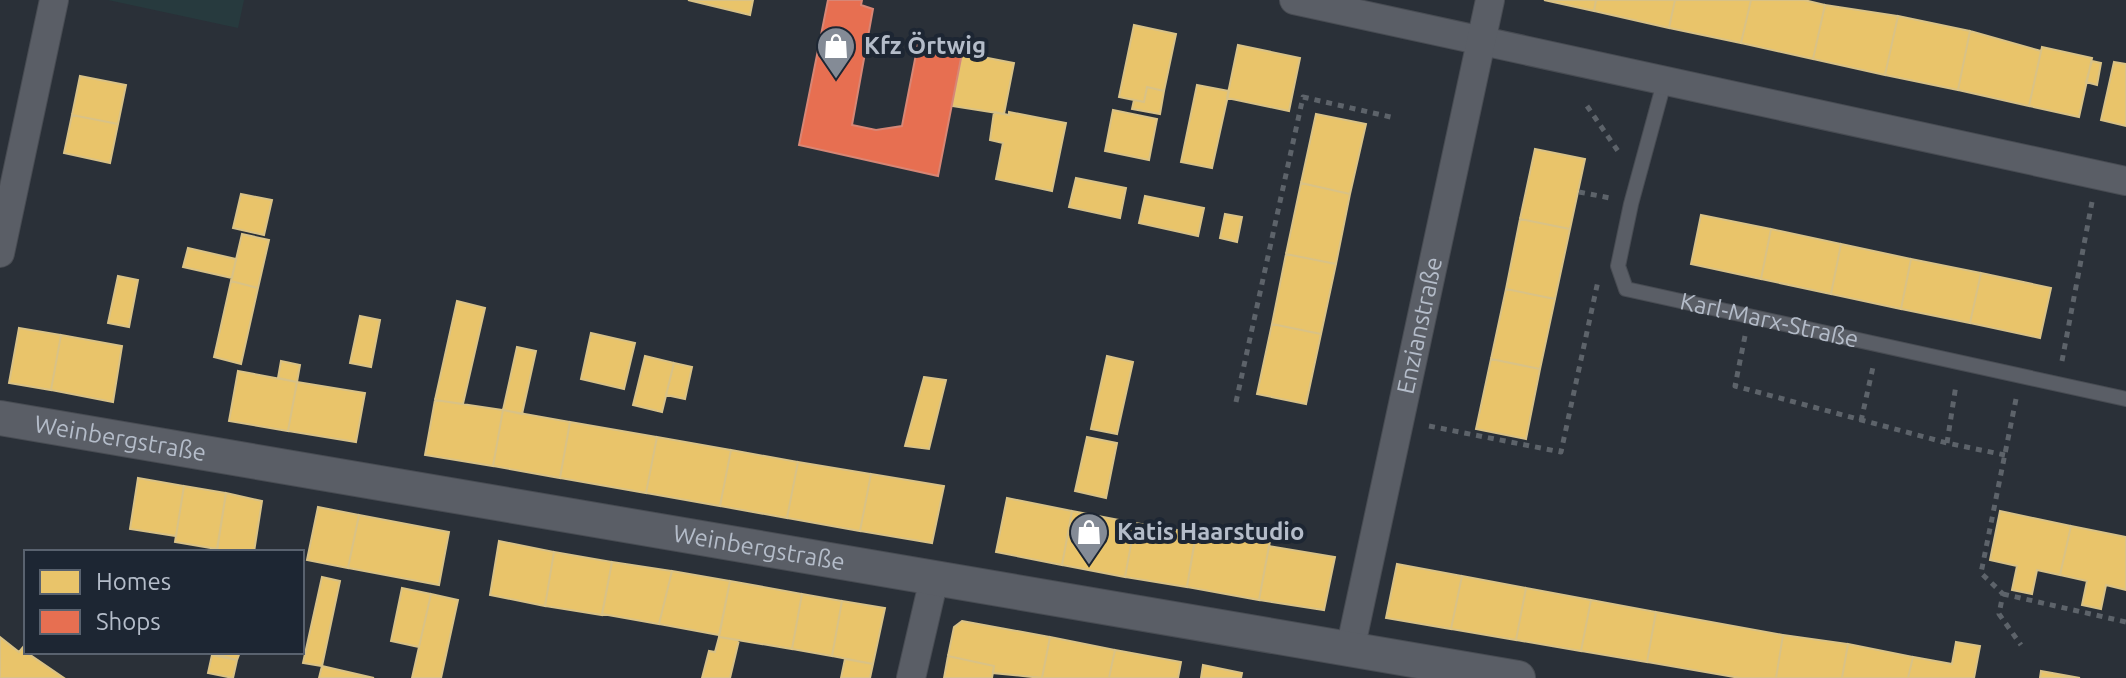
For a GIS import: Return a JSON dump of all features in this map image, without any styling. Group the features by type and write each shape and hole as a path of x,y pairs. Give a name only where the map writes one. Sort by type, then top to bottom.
{"street":[{"path":"0,253 54,0"},
{"path":"1294,0 2126,181"},
{"name":"Enzianstraße","path":"1350,650 1490,0"},
{"name":"Weinbergstraße","path":"0,418 1518,678"},
{"path":"911,678 934,579"}],"lane":[{"name":"Karl-Marx-Straße","path":"1665,79 1631,204 1618,266 1626,289 1959,365 2126,399"}],"path":[{"path":"1236,402 1303,97 1395,118"},
{"path":"1587,106 1624,161 1628,146"},
{"path":"2057,385 2098,175"},
{"path":"1579,192 1631,204"},
{"path":"1416,423 1561,452 1600,274"},
{"path":"1749,318 1735,386 1947,443 2005,455"},
{"path":"1861,421 1877,346"},
{"path":"1947,443 1959,365"},
{"path":"2020,378 1981,573 2003,594 2126,622"},
{"path":"2003,594 1999,614 2021,645"}],"green space":[{"path":"108,0 244,0 238,28"}],"building: Homes":[{"path":"688,0 753,0 750,15"},
{"path":"1544,0 1596,0 1594,11"},
{"path":"1596,0 1675,0 1669,28 1594,11"},
{"path":"1675,0 1751,0 1741,43 1669,28"},
{"path":"1751,0 1804,0 1825,5 1813,59 1741,43"},
{"path":"1825,5 1898,16 1885,75 1813,59"},
{"path":"1898,16 1970,31 1958,90 1885,75"},
{"path":"1134,25 1176,34 1164,91 1147,87 1144,102 1119,97"},
{"path":"1970,31 2041,51 2029,106 1958,90"},
{"path":"1238,45 1300,58 1289,111 1227,98"},
{"path":"2042,47 2092,58 2079,117 2029,106"},
{"path":"962,53 1014,63 1004,114 952,106"},
{"path":"2092,61 2101,63 2097,85 2086,82"},
{"path":"2114,62 2126,64 2126,126 2101,120"},
{"path":"80,76 126,85 118,124 72,115"},
{"path":"1197,85 1229,91 1212,168 1181,162"},
{"path":"1147,87 1164,91 1160,114 1132,109 1134,100 1144,102"},
{"path":"1113,110 1157,119 1149,160 1105,151"},
{"path":"994,112 1066,123 1052,191 996,179 1003,143 990,140"},
{"path":"1316,114 1366,124 1350,194 1301,183"},
{"path":"72,115 118,124 110,163 64,153"},
{"path":"1535,149 1585,159 1570,229 1520,219"},
{"path":"1076,178 1126,188 1120,218 1069,207"},
{"path":"1301,183 1350,194 1336,264 1286,254"},
{"path":"241,194 272,200 264,235 233,228"},
{"path":"1145,196 1204,208 1198,236 1139,223"},
{"path":"1225,214 1242,217 1237,242 1220,238"},
{"path":"1701,215 1771,229 1761,279 1691,264"},
{"path":"1520,219 1570,229 1555,299 1506,289"},
{"path":"1771,229 1841,244 1831,294 1761,279"},
{"path":"242,234 269,240 258,288 231,281"},
{"path":"1841,244 1911,259 1901,309 1831,294"},
{"path":"188,248 236,259 232,278 183,267"},
{"path":"1286,254 1336,264 1321,334 1272,324"},
{"path":"1911,259 1981,273 1970,323 1901,309"},
{"path":"1981,273 2051,288 2040,338 1970,323"},
{"path":"118,276 138,280 129,327 108,323"},
{"path":"231,281 258,288 241,364 214,357"},
{"path":"1506,289 1555,299 1540,369 1491,359"},
{"path":"457,301 485,308 463,404 435,400"},
{"path":"360,316 380,320 371,367 350,363"},
{"path":"1272,324 1321,334 1306,404 1257,394"},
{"path":"19,328 61,335 51,390 9,383"},
{"path":"591,333 635,343 624,389 581,379"},
{"path":"61,335 122,346 113,402 51,390"},
{"path":"517,347 536,351 522,414 503,410"},
{"path":"645,356 674,363 662,412 633,405"},
{"path":"1107,356 1133,362 1117,434 1091,429"},
{"path":"1491,359 1540,369 1526,439 1476,429"},
{"path":"281,361 300,365 297,382 278,378"},
{"path":"674,363 692,367 685,399 666,395"},
{"path":"238,371 297,382 288,431 229,421"},
{"path":"924,377 946,380 929,449 905,446"},
{"path":"297,382 365,393 356,442 288,431"},
{"path":"435,400 503,410 493,466 425,455"},
{"path":"503,410 570,422 560,478 493,466"},
{"path":"570,422 657,437 646,493 560,478"},
{"path":"657,437 731,450 720,506 646,493"},
{"path":"1087,437 1117,443 1106,498 1075,491"},
{"path":"731,450 798,462 787,518 720,506"},
{"path":"798,462 871,474 860,531 787,518"},
{"path":"871,474 944,486 932,543 860,531"},
{"path":"138,478 184,486 176,536 130,529"},
{"path":"184,486 226,493 217,549 175,542"},
{"path":"226,493 262,501 254,550 217,550"},
{"path":"1007,498 1072,511 1062,565 996,552"},
{"path":"318,507 359,515 348,568 307,560"},
{"path":"1072,511 1135,523 1125,577 1062,565"},
{"path":"2000,511 2071,526 2060,575 2037,570 2032,594 2012,590 2017,566 1990,560"},
{"path":"359,515 449,532 439,585 348,568"},
{"path":"1135,523 1196,533 1187,587 1125,577"},
{"path":"2071,526 2126,537 2126,590 2106,585 2101,609 2082,605 2087,581 2060,575"},
{"path":"1197,528 1270,541 1259,600 1187,587"},
{"path":"499,541 554,552 545,606 490,595"},
{"path":"1269,546 1335,557 1324,610 1259,600"},
{"path":"554,552 612,562 602,615 545,606"},
{"path":"612,562 672,571 659,624 602,614"},
{"path":"1397,564 1462,576 1451,629 1386,618"},
{"path":"672,571 730,581 719,635 659,624"},
{"path":"1462,576 1526,588 1516,640 1451,629"},
{"path":"322,577 340,581 322,666 303,663"},
{"path":"730,581 802,594 792,649 719,637"},
{"path":"402,588 431,594 419,647 391,641"},
{"path":"1526,588 1591,600 1581,651 1516,640"},
{"path":"431,594 458,600 441,678 412,678"},
{"path":"802,594 842,601 832,656 792,649"},
{"path":"1591,600 1656,612 1647,662 1581,651"},
{"path":"842,601 885,608 873,664 832,656"},
{"path":"1656,612 1783,635 1776,678 1740,678 1647,662"},
{"path":"962,621 1050,637 1042,678 993,673 994,666 948,656 954,627"},
{"path":"1783,635 1848,644 1842,678 1776,678"},
{"path":"0,637 19,652 24,646 24,654 29,654 64,678 0,678"},
{"path":"719,637 739,640 730,678 702,678 709,651 715,652"},
{"path":"1050,637 1115,650 1109,678 1042,678"},
{"path":"1956,642 1980,646 1974,678 1908,678 1913,657 1952,664"},
{"path":"1848,644 1913,657 1908,678 1842,678"},
{"path":"1115,650 1181,662 1178,678 1109,678"},
{"path":"216,654 239,654 237,660"},
{"path":"212,655 237,660 233,678 208,673"},
{"path":"948,656 994,666 992,678 944,678"},
{"path":"845,659 873,664 870,678 841,678"},
{"path":"1203,665 1242,673 1241,678 1201,678"},
{"path":"322,666 374,678 319,678"},
{"path":"2041,671 2080,678 2040,678"}],"building: Shops":[{"name":"Kfz Örtwig","path":"828,0 862,0 861,5 873,9 852,125 876,130 902,126 918,44 962,53 938,176 799,145"}],"place":[{"name":"Kfz Örtwig","path":"836,80"},
{"name":"Katis Haarstudio","path":"1089,566"}]}
